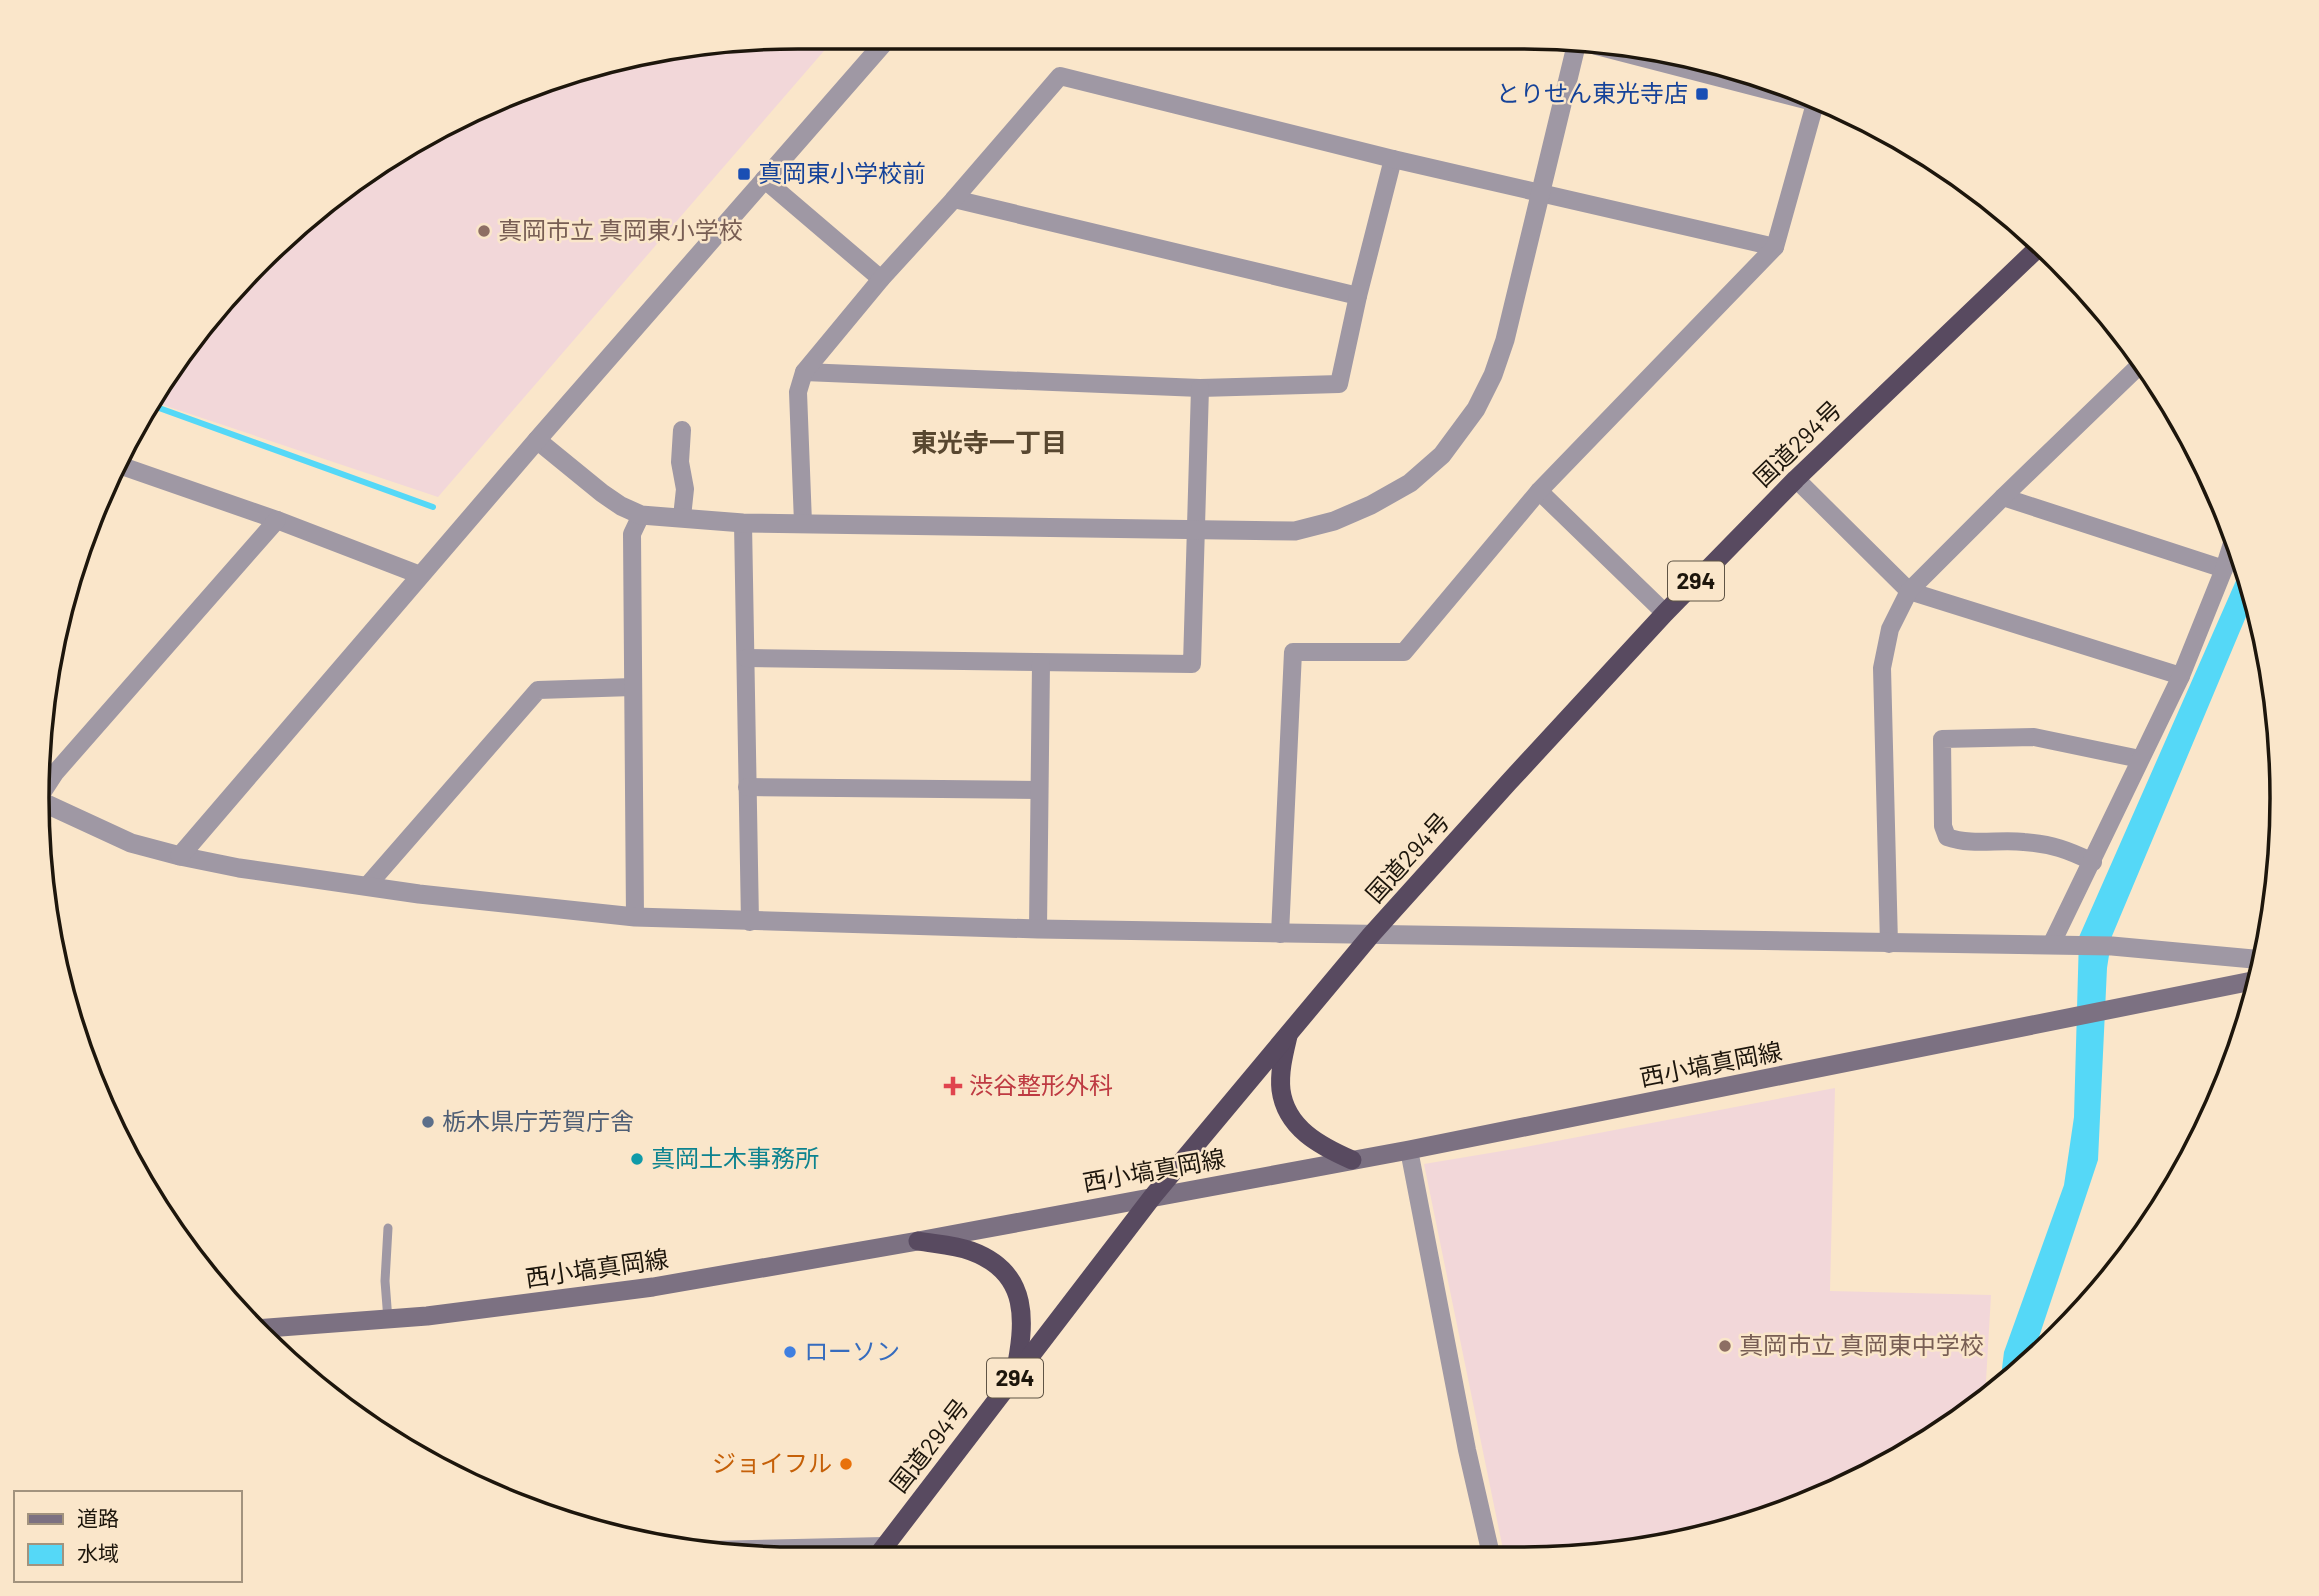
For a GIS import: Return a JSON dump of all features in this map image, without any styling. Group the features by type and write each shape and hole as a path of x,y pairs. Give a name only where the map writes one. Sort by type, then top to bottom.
{"highway":[{"name":"国道294号","path":"885,1547 1153,1196 1371,936 1508,782 1665,613 1796,479 2034,253"},
{"path":"1288,1035 1281,1090 1289,1112 1303,1133 1323,1147 1352,1160"},
{"path":"918,1241 970,1250 991,1261 1007,1274 1018,1293 1022,1312 1021,1340 1014,1378"}],"main road":[{"name":"西小塙真岡線","path":"268,1328 388,1320 535,1304 653,1287 918,1241 1409,1150 2246,982"}],"street":[{"path":"180,856 420,575 878,49"},
{"path":"537,440 602,493 641,515 743,523 1195,531 1295,531 1334,521 1371,505 1410,483 1441,455 1476,409 1493,375 1505,340 1575,51"},
{"path":"1664,63 1724,78"},
{"path":"803,523 798,391 804,372 881,279 1060,76 1393,159 1774,247"},
{"path":"1280,934 1293,652 1404,652 1539,491 1774,247 1817,110"},
{"path":"804,372 1200,388 1339,384 1393,159"},
{"path":"764,179 881,279"},
{"path":"954,199 1359,296"},
{"path":"1889,944 1882,668 1890,629 1909,591 2135,370"},
{"path":"746,658 1192,664 1200,388"},
{"path":"682,430 680,462 685,489 682,517"},
{"path":"126,467 278,520 420,575"},
{"path":"1796,479 1909,591 2181,676"},
{"path":"1539,491 1665,613"},
{"path":"2003,497 2224,569"},
{"path":"635,917 632,534 641,515"},
{"path":"50,781 278,520"},
{"path":"743,523 750,922"},
{"path":"2051,945 2181,676 2229,554"},
{"path":"1038,929 1041,663"},
{"path":"367,886 538,690 633,687"},
{"path":"2093,862 2062,847 2023,842 1959,841 1947,837 1943,826 1942,738 2034,737 2140,759"},
{"path":"747,788 1039,790"},
{"path":"49,805 131,843 239,868 539,908 635,917 1371,936 2112,946 2252,959"},
{"path":"1409,1150 1467,1450 1489,1547"}],"lane":[{"path":"387,1228 385,1281 388,1320"}],"shaded area":[{"name":"真岡市立 真岡東小学校","path":"826,49 438,497 161,404 204,342 268,268 342,204 423,149 511,106 557,89 652,63 749,51"},
{"name":"真岡市立 真岡東中学校","path":"1835,1088 1830,1291 1991,1295 1986,1385 1896,1447 1808,1490 1762,1507 1667,1533 1619,1541 1503,1547 1424,1164"}],"water":[{"path":"2237,579 2247,615 2112,936 2107,968 2098,1160 2038,1340 2002,1372 2004,1352 2064,1185 2074,1117 2079,937"}],"waterway":[{"path":"159,408 433,507"}],"place":[{"name":"とりせん東光寺店","path":"1702,94"},
{"name":"真岡東小学校前","path":"744,174"},
{"name":"真岡市立 真岡東小学校","path":"484,231"},
{"name":"渋谷整形外科","path":"953,1086"},
{"name":"栃木県庁芳賀庁舎","path":"428,1122"},
{"name":"真岡土木事務所","path":"637,1159"},
{"name":"真岡市立 真岡東中学校","path":"1725,1346"},
{"name":"ローソン","path":"790,1352"},
{"name":"ジョイフル","path":"846,1464"}],"district":[{"name":"東光寺一丁目","path":"989,443"}]}
